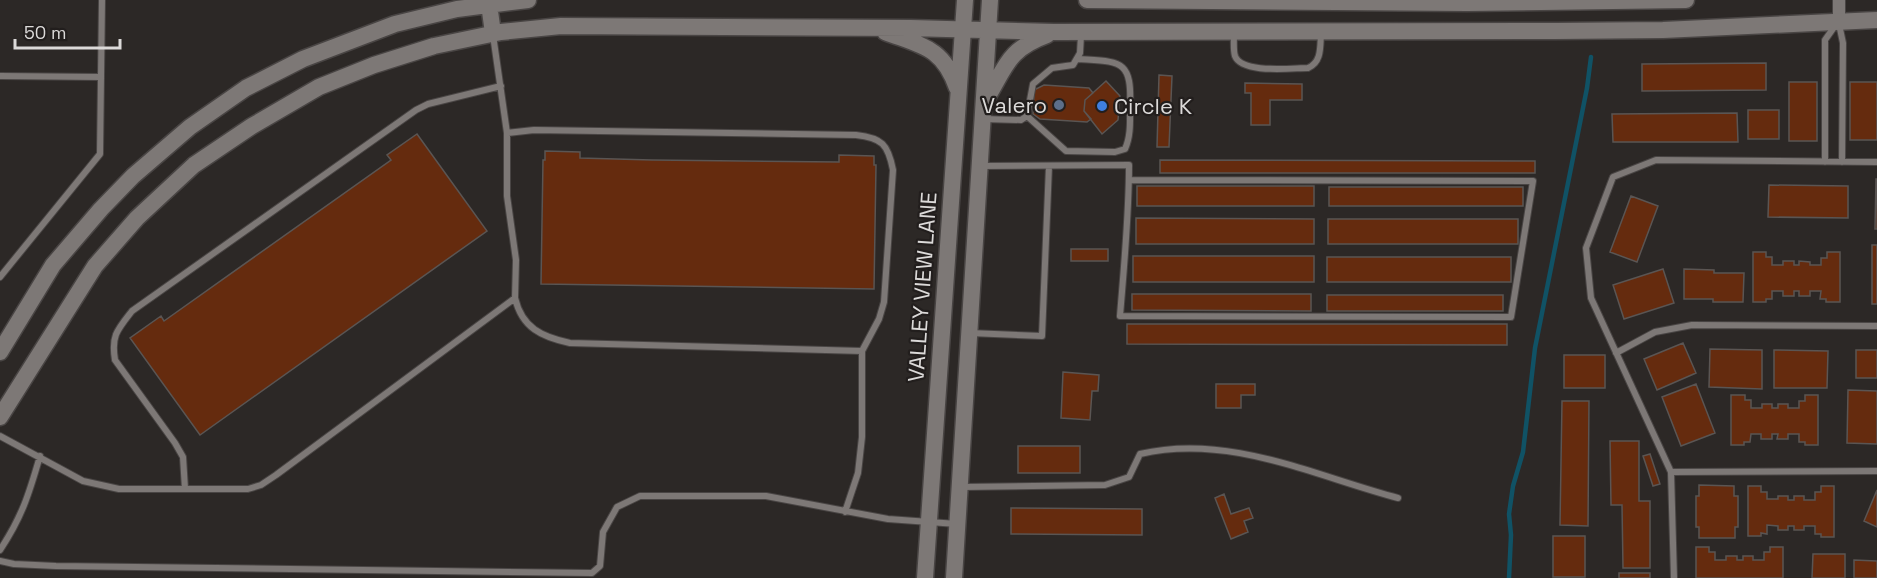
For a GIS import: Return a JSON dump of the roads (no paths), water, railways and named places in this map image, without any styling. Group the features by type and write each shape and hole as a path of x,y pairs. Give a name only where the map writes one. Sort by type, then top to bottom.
{"main road":[{"path":"0,352 53,265 101,208 133,176 190,127 246,88 303,59 395,24 489,4 528,0"},
{"name":"VALLEY VIEW LANE","path":"925,578 965,0"},
{"path":"957,578 960,487 990,0"},
{"path":"1087,0 1686,0"},
{"path":"1401,32 1402,1"},
{"path":"489,4 493,33"},
{"path":"0,417 95,266 137,218 194,165 252,126 319,87 374,65 434,46 493,33 561,26 1054,32 1663,30 1877,20"},
{"path":"873,28 933,50 947,64 958,92"},
{"path":"983,112 1003,67 1015,52 1028,42 1054,32"}],"street":[{"path":"1839,0 1839,21"}],"lane":[{"path":"0,277 100,154 102,0"},
{"path":"1825,162 1825,40 1839,21"},
{"path":"1839,21 1843,44 1842,162"},
{"path":"983,112 1020,120 1027,116 1033,84 1048,70 1069,67 1078,58 1081,48 1081,32"},
{"path":"1234,32 1235,56 1240,63 1250,68 1308,68 1314,65 1320,57 1321,32"},
{"path":"493,33 507,133 507,196 516,260 515,297 519,314 534,329 550,339 570,344 862,351"},
{"path":"1027,116 1066,151 1115,152 1125,149 1129,139 1131,85 1129,75 1121,65 1111,61 1078,58"},
{"path":"0,76 101,77"},
{"path":"185,489 183,457 115,360 113,345 123,322 132,311 416,110 428,104 501,86"},
{"path":"507,133 534,130 867,136 880,141 890,150 893,170 884,302 879,319 862,351 862,437 858,472 845,512"},
{"path":"1674,578 1671,472 1591,298 1586,248 1613,177 1656,160 1877,162"},
{"path":"979,166 1129,165 1129,180 1129,207 1120,316 1511,317 1533,181 1129,180"},
{"path":"969,333 1042,336 1049,166"},
{"path":"0,436 83,481 101,486 119,489 248,489 261,485 515,297"},
{"path":"1616,353 1655,332 1692,325 1877,326"},
{"path":"960,487 1105,485 1129,477 1140,454 1163,448 1232,451 1282,461 1352,486 1398,498"},
{"path":"0,550 24,509 40,456"},
{"path":"1671,472 1877,471"},
{"path":"0,561 56,566 592,573 600,566 603,532 617,507 640,496 766,496 845,512 958,525"}],"waterway":[{"path":"1509,578 1511,535 1509,514 1513,486 1523,452 1535,348 1587,88 1591,57"}],"place":[{"name":"Valero","path":"1059,105"},
{"name":"Circle K","path":"1102,106"}]}
